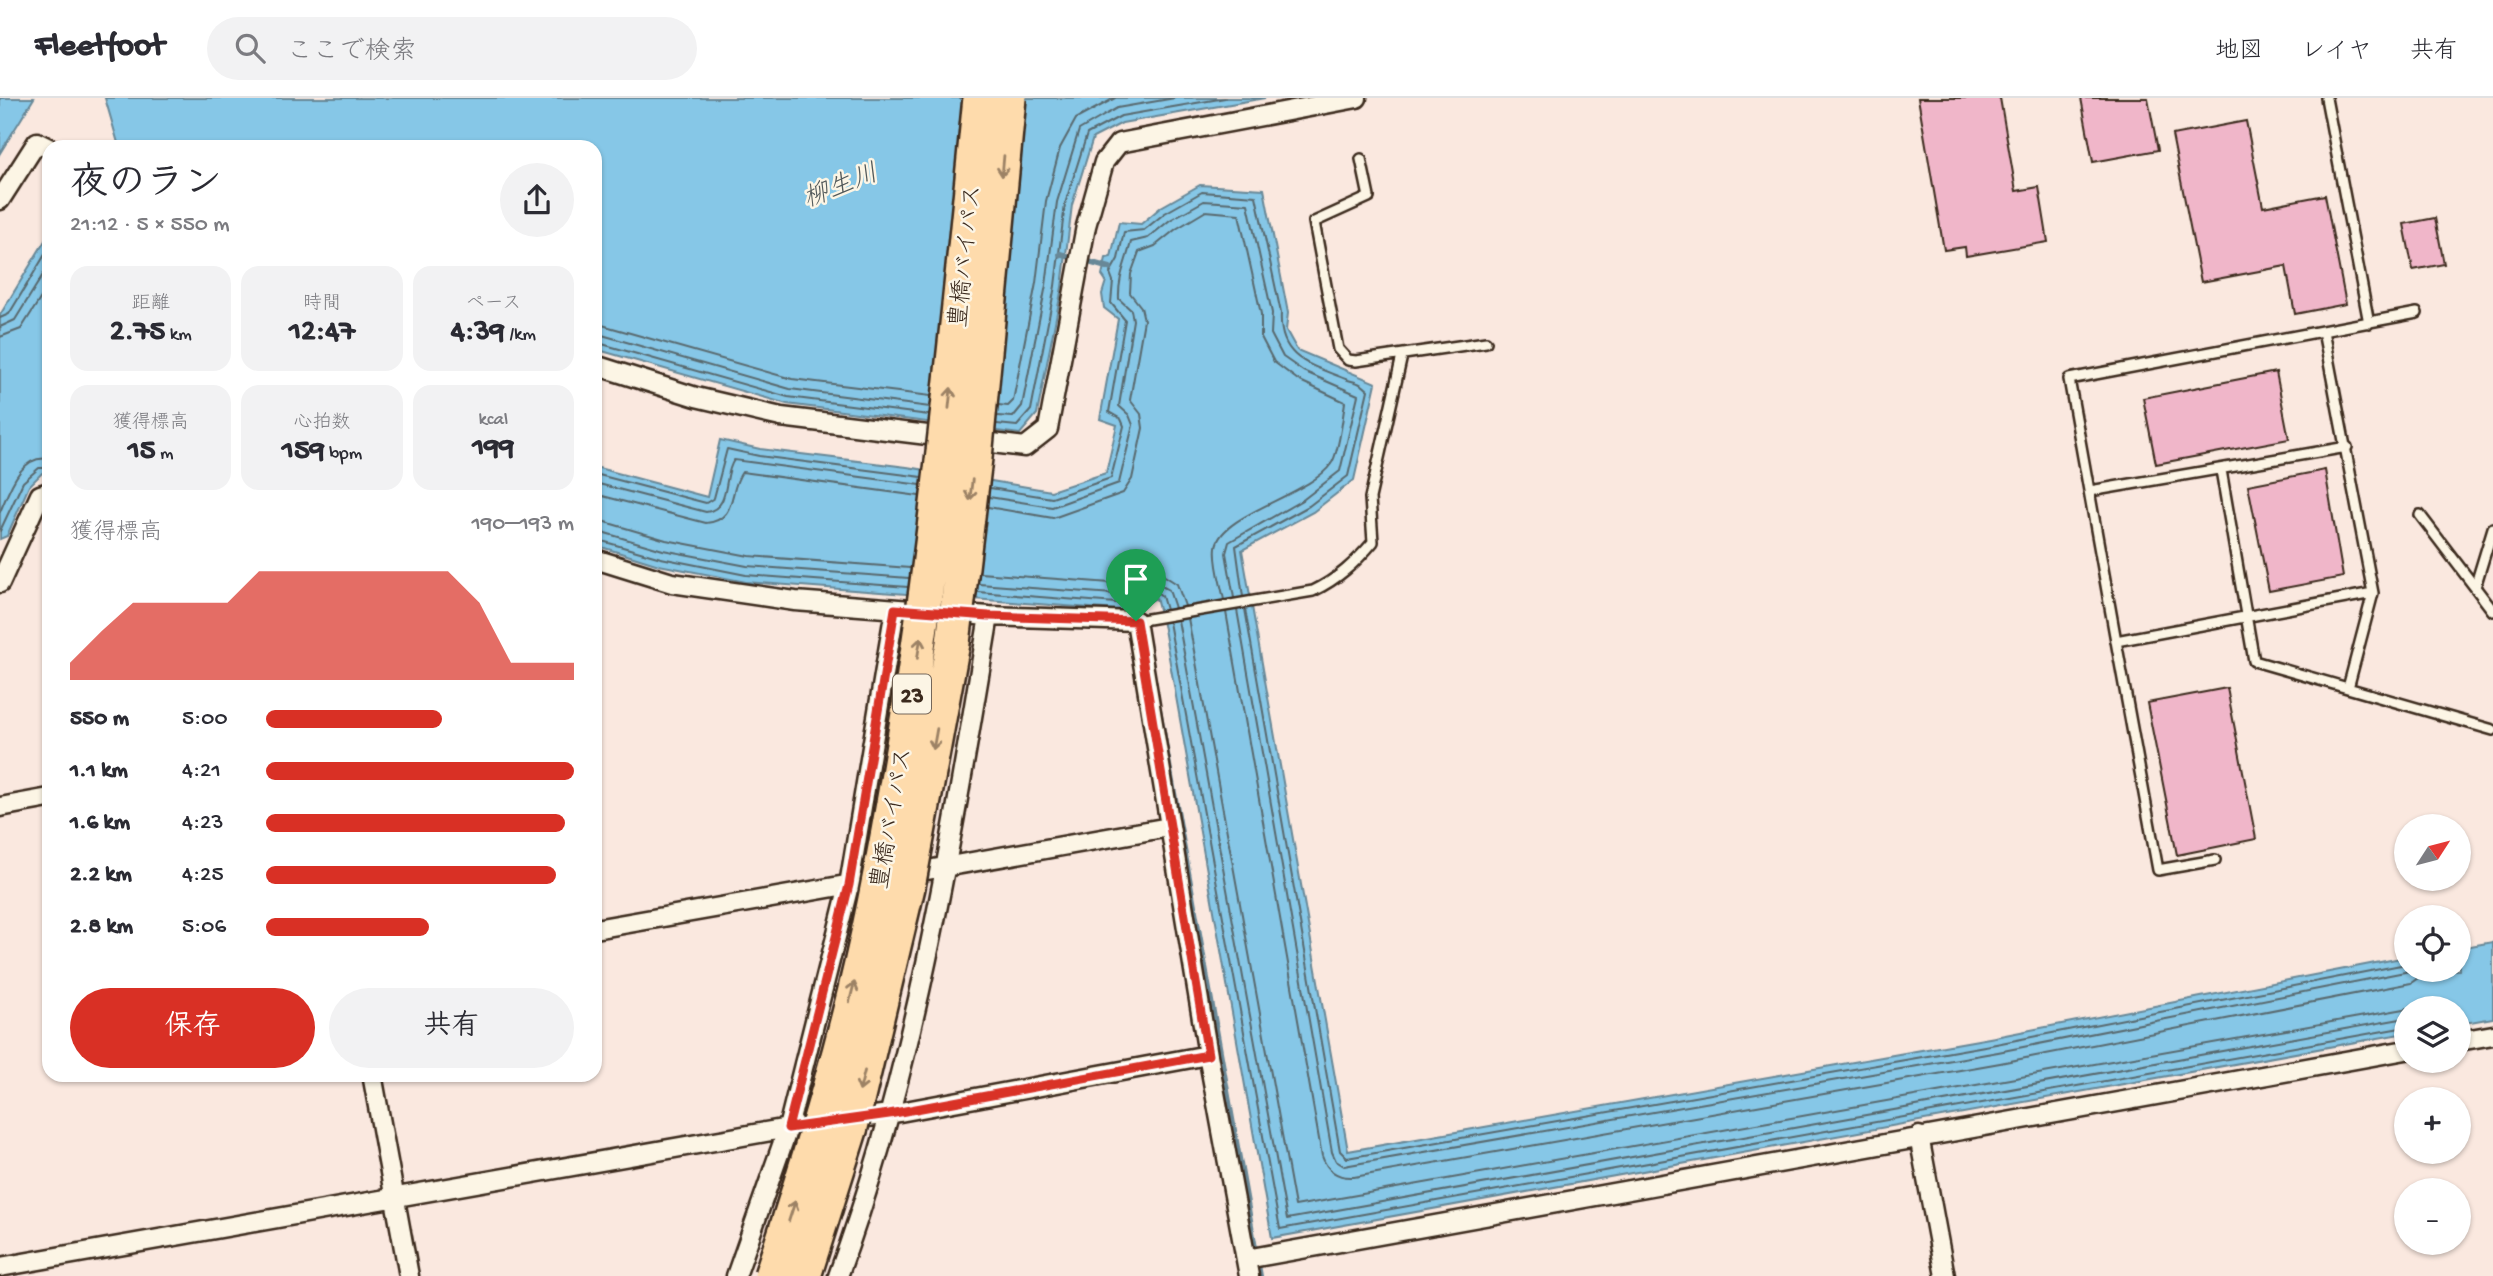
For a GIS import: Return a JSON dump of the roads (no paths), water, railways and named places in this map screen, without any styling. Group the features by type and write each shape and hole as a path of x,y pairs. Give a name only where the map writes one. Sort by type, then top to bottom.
{"highway":[{"name":"豊橋バイパス","path":"771,1276 814,1144 874,907 920,648 944,458 980,98"},
{"name":"豊橋バイパス","path":"804,1276 851,1127 908,887 953,643 975,458 1009,98"}],"street":[{"path":"602,367 696,397 781,418 1026,447 1048,429 1082,246 1104,162 1119,143 1357,98"},
{"path":"0,200 37,142 42,144"},
{"path":"0,583 42,494"},
{"path":"602,561 672,583 795,601 989,616 1137,621 1169,827 1247,1265 1270,1255 2394,1052"},
{"path":"736,1276 788,1128 849,885 895,609"},
{"path":"838,1276 889,1114 948,866 989,616"},
{"path":"0,807 42,800"},
{"path":"602,928 1169,827"},
{"path":"2471,1039 2493,1035"},
{"path":"0,1267 788,1128 889,1114 1208,1055"},
{"path":"373,1082 409,1276"},
{"path":"1919,1136 1945,1276"}],"lane":[{"path":"2326,98 2369,323"},
{"path":"1361,159 1368,197 1314,222 1336,343 1348,360 1402,356 1486,342"},
{"path":"2215,860 2158,870 2068,379 2417,313"},
{"path":"2323,331 2373,593 2348,688"},
{"path":"1137,621 1313,592 1334,581 1357,560 1373,542 1370,498 1402,356"},
{"path":"2090,491 2347,447"},
{"path":"2221,470 2254,662 2493,730"},
{"path":"2420,515 2493,611"},
{"path":"2475,587 2493,528"},
{"path":"2116,640 2246,619 2373,593"}],"water":[{"path":"0,98 34,98 0,153"},
{"name":"柳生川","path":"105,98 1265,98 1122,123 1093,138 1072,205 1062,287 1037,414 1020,434 787,404 602,351 602,140 117,140"},
{"path":"1200,185 1264,189 1288,313 1286,330 1297,350 1376,383 1354,480 1313,512 1242,550 1348,1151 1995,1037 2394,959 2394,982 2471,982 2471,946 2493,942 2493,1018 2471,1022 2471,996 2394,996 2394,1035 1272,1238 1164,629 1156,598 1131,611 746,582 659,565 602,547 602,469 707,497 720,440 760,449 907,467 1051,491 1106,473 1117,425 1100,419 1118,319 1104,308 1102,294 1106,281 1102,275 1106,258 1111,257 1119,222 1141,224 1161,207"},
{"path":"42,246 42,473 29,486 7,536 0,539 0,315"}],"waterway":[{"path":"1060,254 1110,268"},
{"path":"1159,709 1260,1276"}]}
